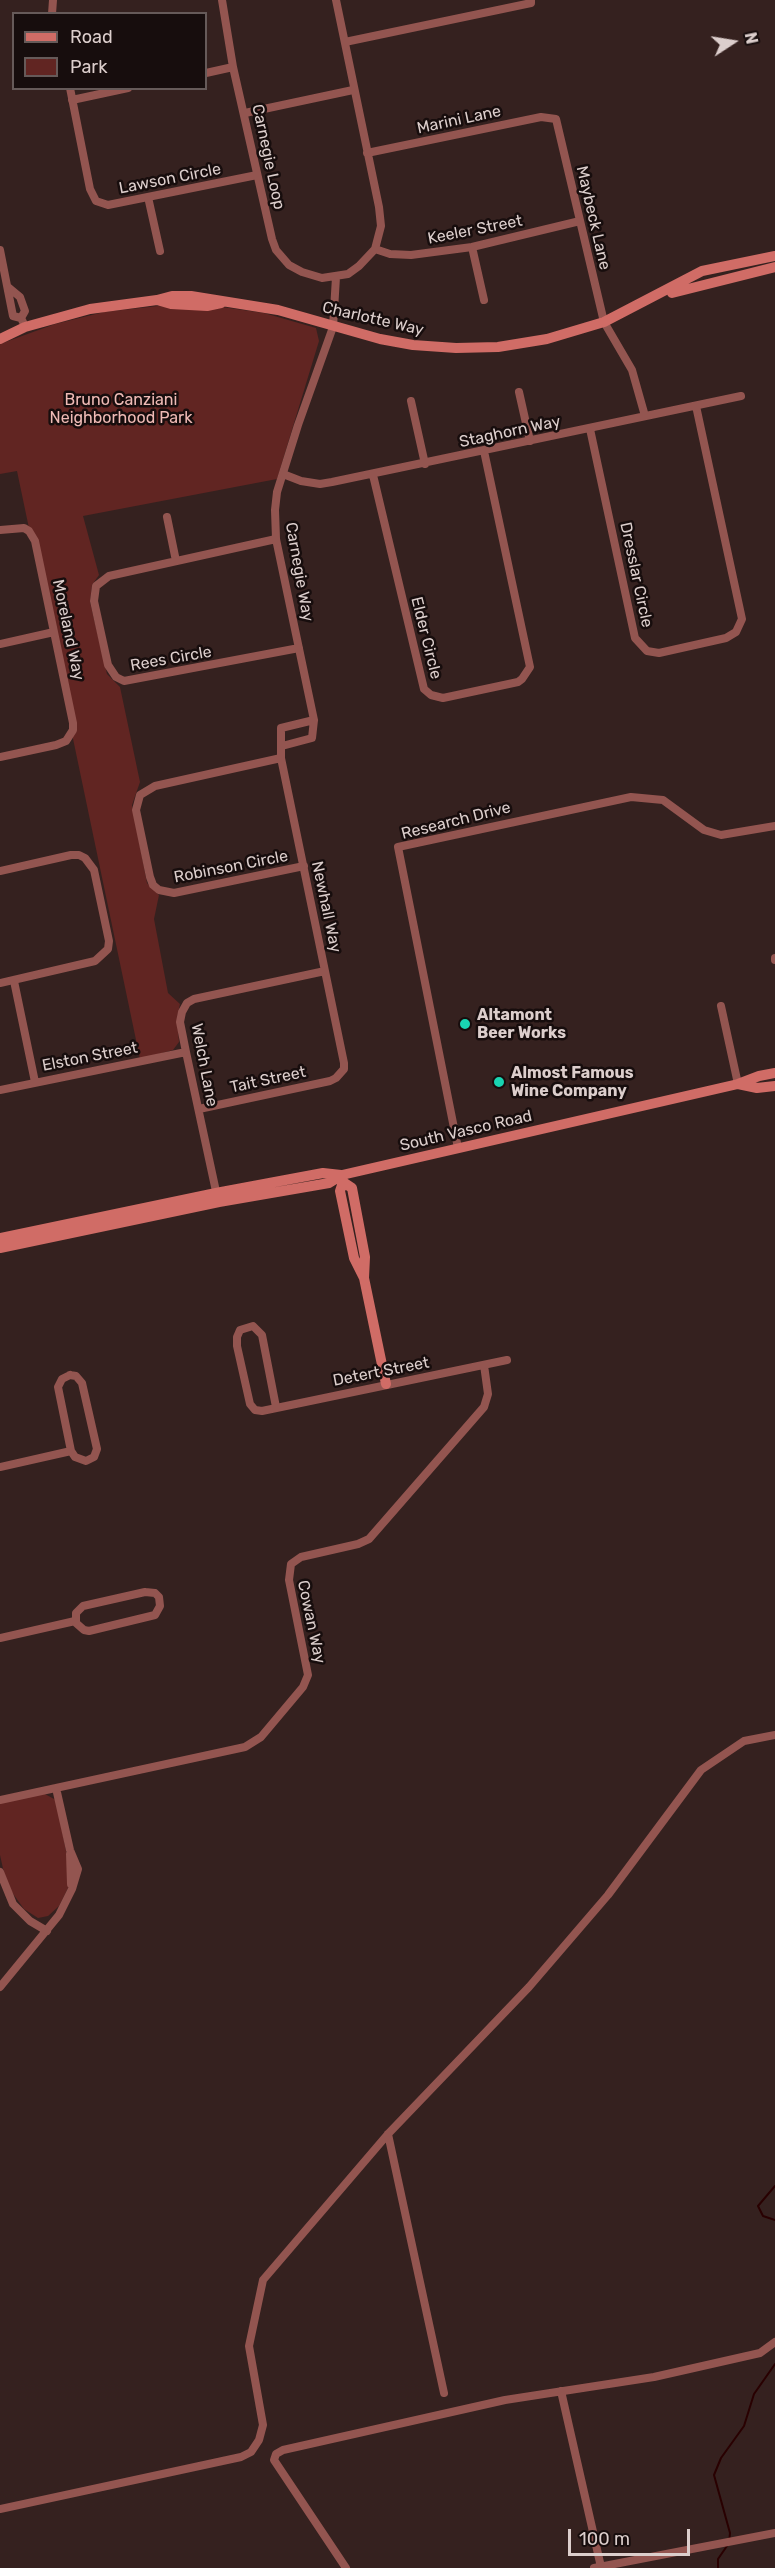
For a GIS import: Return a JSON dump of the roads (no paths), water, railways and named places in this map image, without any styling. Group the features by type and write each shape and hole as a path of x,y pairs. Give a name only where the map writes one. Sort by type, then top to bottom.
{"street":[{"name":"Carnegie Loop","path":"222,0 233,67 276,250 290,265 302,272 322,278 336,277"},
{"path":"333,327 336,277 348,274 375,249 381,226 336,0"},
{"path":"345,42 531,3 531,0"},
{"path":"207,73 233,67"},
{"name":"Lawson Circle","path":"70,90 90,189 96,201 108,205 257,175"},
{"path":"72,100 119,90"},
{"path":"245,113 353,90"},
{"name":"Marini Lane","path":"367,153 541,117 556,119"},
{"name":"Maybeck Lane","path":"556,119 604,322 632,370 645,416"},
{"path":"148,197 160,251"},
{"name":"Keeler Street","path":"375,249 390,254 411,255 472,247 580,221"},
{"path":"472,247 484,300"},
{"path":"0,250 4,288 13,316 23,323 25,311 21,297 4,288"},
{"name":"Charlotte Way","path":"0,339 23,323 90,309 172,296 191,296 278,310 333,327 413,345 483,348 547,339 604,322 702,271 775,256"},
{"name":"Charlotte Way","path":"651,299 775,267"},
{"name":"Carnegie Way","path":"314,720 276,539 275,510 298,425 333,327"},
{"path":"519,392 530,441"},
{"name":"Staghorn Way","path":"284,474 301,481 320,484 374,475 741,396"},
{"path":"411,401 425,464"},
{"name":"Dresslar Circle","path":"590,429 635,638 641,647 652,653 704,643 730,636 739,628 741,619 696,406"},
{"name":"Elder Circle","path":"374,475 424,689 431,695 443,698 486,689 518,682 530,666 484,451"},
{"path":"167,517 176,561"},
{"name":"Moreland Way","path":"0,530 16,527 29,531 35,541 74,723 71,736 56,745 0,757"},
{"name":"Rees Circle","path":"276,539 109,576 96,586 94,601 103,644 108,665 116,677 124,681 299,648"},
{"path":"0,644 54,632"},
{"path":"314,720 312,738 282,746 281,728 314,720"},
{"name":"Newhall Way","path":"282,746 281,758 344,1063 340,1073"},
{"name":"Robinson Circle","path":"281,758 155,786 140,795 136,810 150,877 153,885 159,890 174,893 304,866"},
{"name":"Research Drive","path":"458,1148 398,847 631,796 663,800 704,830 721,835 775,826"},
{"path":"0,870 71,855 85,858 94,870 109,941 108,949 95,961 0,983"},
{"name":"Welch Lane","path":"218,1198 180,1022 187,1004 194,999 326,971"},
{"path":"14,981 34,1082"},
{"path":"721,1006 738,1084"},
{"name":"Elston Street","path":"0,1090 186,1052"},
{"name":"Tait Street","path":"199,1109 330,1081 340,1073"},
{"name":"South Vasco Road","path":"0,1238 218,1198 329,1183 458,1148 738,1084 775,1073"},
{"name":"South Vasco Road","path":"738,1084 757,1088 775,1086"},
{"path":"342,1178 340,1191 354,1258 364,1278 386,1384"},
{"name":"South Vasco Road","path":"0,1248 218,1198"},
{"name":"Detert Street","path":"276,1407 262,1335 253,1326 240,1330 237,1346 250,1404 255,1410 262,1411 507,1360"},
{"name":"Cowan Way","path":"0,1800 245,1747 261,1737 303,1687 308,1675 288,1575 291,1563 301,1557 358,1544 369,1539 484,1407 488,1394 484,1365"},
{"path":"70,1375 76,1376 82,1383 97,1449 94,1457 86,1461 75,1457 71,1451 58,1388 62,1379 70,1375"},
{"path":"0,1467 71,1451"},
{"path":"146,1592 155,1593 161,1602 158,1612 154,1615 89,1631 79,1627 75,1621 76,1613 82,1606 146,1592"},
{"path":"0,1638 75,1621"},
{"path":"0,2509 241,2457 251,2452 259,2440 263,2425 249,2346 263,2280 388,2134 529,1987 601,1903 701,1770 744,1741 775,1735"},
{"path":"0,1987 59,1915 72,1889 78,1869 70,1850 56,1788"},
{"path":"0,1872 13,1904 30,1921 47,1931"},
{"path":"388,2134 444,2393"},
{"path":"346,2568 274,2460 276,2454 283,2450 505,2400 654,2377 760,2353 775,2342"},
{"path":"561,2391 598,2567 775,2533"}],"waterway":[{"path":"775,2186 758,2206 763,2216 775,2220"},
{"path":"718,2568 718,2559 729,2543 730,2533 714,2475 721,2458 744,2426 754,2394 775,2364"}],"place":[{"name":"Altamont Beer Works","path":"465,1024"},
{"name":"Almost Famous Wine Company","path":"499,1082"}],"park label":[{"name":"Bruno Canziani Neighborhood Park","path":"121,409"}]}
